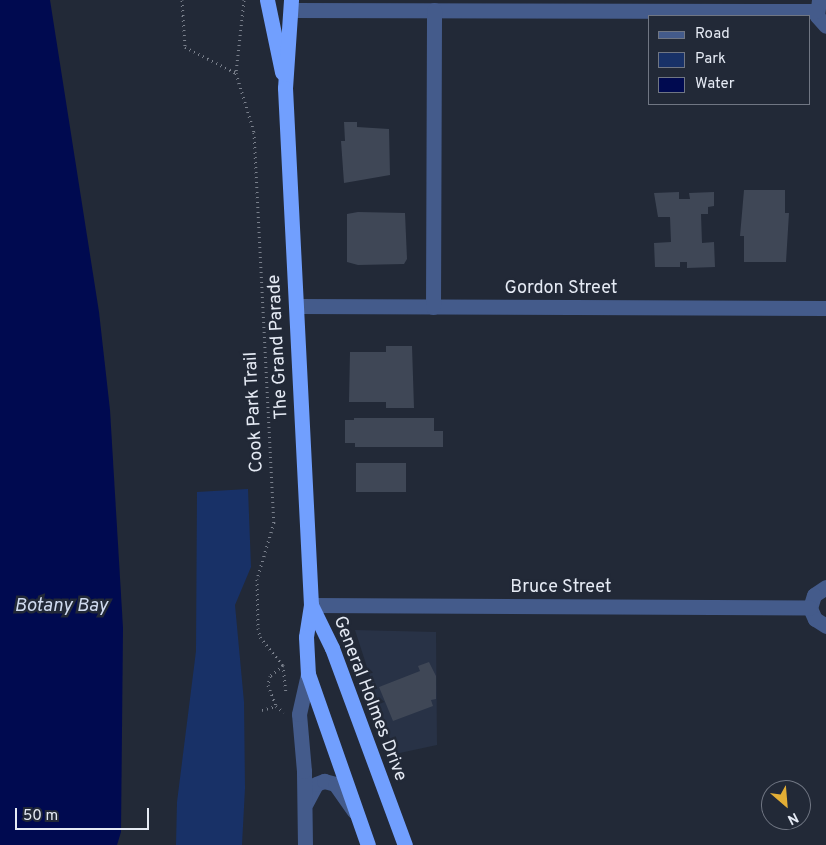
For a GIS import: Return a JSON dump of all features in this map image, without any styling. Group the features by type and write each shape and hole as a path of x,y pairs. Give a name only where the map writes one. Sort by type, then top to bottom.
{"highway":[{"name":"The Grand Parade","path":"268,0 286,88"},
{"name":"The Grand Parade","path":"291,5 286,88 311,605"},
{"name":"General Holmes Drive","path":"311,605 306,637 308,674 368,845"},
{"name":"General Holmes Drive","path":"311,605 332,648 405,845"}],"street":[{"path":"291,5 434,10 818,6 826,26"},
{"path":"433,307 434,10"},
{"name":"Gordon Street","path":"297,306 826,308"},
{"path":"826,587 814,595 810,608 815,619 826,626"},
{"name":"Bruce Street","path":"311,605 810,608"},
{"path":"305,845 306,803 299,714 308,674"},
{"path":"306,803 316,784 324,782 335,784 358,817"}],"path":[{"path":"182,0 185,47 236,73 244,0"},
{"name":"Cook Park Trail","path":"236,73 254,132 274,522 257,580 258,628 260,637 283,664"},
{"path":"283,664 286,695"},
{"path":"283,664 270,676 268,685 276,706 287,714 286,704"},
{"path":"262,710 276,706"}],"shaded area":[{"path":"355,630 436,632 437,745 395,754"}],"green space":[{"path":"248,489 251,567 235,605 244,702 245,788 242,845 176,845 177,802 196,651 197,492"}],"water":[{"name":"Botany Bay","path":"0,0 50,0 99,312 110,410 123,628 121,832 117,845 0,845"}],"building":[{"path":"344,122 357,122 357,127 389,129 390,175 344,183 341,141 345,141"},
{"path":"744,190 785,190 785,213 789,213 786,262 744,262 744,236 740,236"},
{"path":"679,192 679,199 690,199 689,193 714,192 714,206 708,207 708,214 701,214 702,243 714,242 715,267 687,268 687,262 680,262 680,267 655,267 654,243 671,242 670,217 658,217 654,193"},
{"path":"358,212 405,213 407,259 404,264 358,265 347,262 347,214"},
{"path":"386,346 412,346 414,408 386,408 386,402 349,402 350,352 386,352"},
{"path":"354,418 434,418 434,431 443,431 443,447 355,447 355,443 345,443 345,420 354,420"},
{"path":"356,463 406,463 406,492 356,492"},
{"path":"429,662 436,676 436,699 431,700 433,706 393,721 379,687 420,671 418,666"}]}
